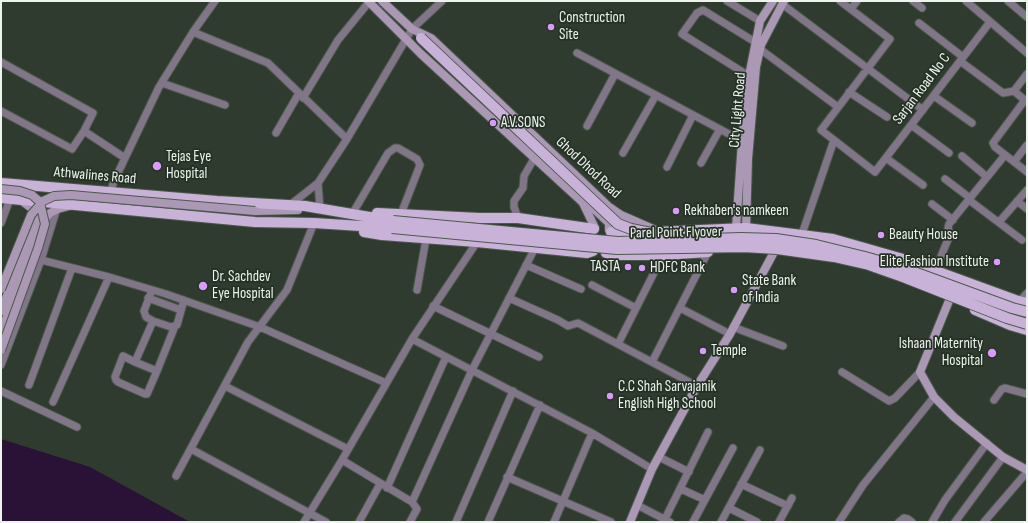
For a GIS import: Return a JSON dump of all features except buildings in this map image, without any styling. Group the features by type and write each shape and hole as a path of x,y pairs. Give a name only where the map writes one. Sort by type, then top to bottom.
{"main road":[{"path":"382,1 618,224 631,229 684,240"},
{"path":"741,252 742,141 749,76 758,45 760,21 773,1"},
{"name":"Ghod Dhod Road","path":"368,2 421,54 535,157 581,201 595,229"},
{"name":"City Light Road","path":"741,228 758,45 783,2"},
{"name":"Ghod Dhod Road","path":"417,33 431,38 608,206 627,218 660,232"},
{"name":"Athwalines Road","path":"1,183 290,205 324,210"},
{"path":"1,189 20,191 32,195 39,201 42,207 45,224 38,248 1,350"},
{"path":"1,288 31,215 43,201 54,196 71,195 255,211 303,210 308,207"},
{"name":"Athwalines Road","path":"6,199 58,206 108,208 255,222 314,223"},
{"path":"1,311 36,220 34,210 22,201"},
{"path":"581,201 594,209 609,223 610,231 614,240 612,248 606,253"},
{"path":"1,332 44,220 58,206"},
{"path":"324,210 479,218 518,218 595,229"},
{"name":"Parel Point Flyover","path":"324,210 392,225 617,249 744,247 777,248 834,257 869,265 1007,318 1027,324"},
{"name":"Parel Point Flyover","path":"314,223 340,225 392,225 618,242 741,238 776,239 816,245 900,267 1012,308 1027,312"},
{"path":"340,225 346,229 382,235 477,242 587,253 592,251 601,254 606,253 613,255 708,252 774,252 813,257 846,264 896,278 1010,325 1027,330"},
{"path":"592,251 587,240 590,232 603,227 610,231 660,232 741,228 802,234 832,239 903,259 1023,302"},
{"path":"660,232 667,254"},
{"path":"630,522 652,469 697,386 731,331 774,252"},
{"path":"958,279 920,372 934,397 954,417 1003,457 1027,471"}],"street":[{"path":"108,208 110,192 162,83 193,32 215,1"},
{"path":"290,205 318,183 347,139 407,39 417,33 441,1"},
{"path":"727,1 760,21"},
{"path":"802,234 834,140 821,130 866,68 890,39 840,1"},
{"path":"851,9 857,1"},
{"path":"913,1 922,8"},
{"path":"966,1 1025,49"},
{"path":"1008,1 1027,17"},
{"path":"276,133 338,40 368,2"},
{"path":"783,2 866,68 923,110"},
{"path":"749,76 682,34 697,13 703,10 758,45 838,107"},
{"name":"Sarjan Road No C","path":"834,140 875,172 990,22"},
{"path":"919,23 1003,93 1014,91 1027,74"},
{"path":"193,32 265,61 347,139"},
{"path":"576,54 742,141"},
{"path":"1,62 93,113 84,131 72,149 1,111"},
{"path":"587,126 615,74"},
{"path":"162,83 225,105"},
{"path":"1014,91 1026,101 994,140 994,145 1027,172"},
{"path":"849,92 887,117"},
{"path":"623,153 656,95"},
{"path":"934,96 972,123"},
{"path":"667,167 693,115"},
{"path":"911,125 949,154"},
{"path":"701,163 720,129"},
{"path":"84,131 125,158"},
{"path":"1014,162 1027,145"},
{"path":"354,211 388,153 395,148 398,148 417,159 420,165 401,214"},
{"path":"935,271 949,237 948,226 1005,155"},
{"path":"962,156 987,177"},
{"path":"518,218 514,207 514,201 524,185 524,176 535,157"},
{"path":"886,158 922,185"},
{"path":"945,179 1022,240"},
{"path":"318,183 324,210"},
{"path":"999,222 1027,190"},
{"path":"1,223 6,199"},
{"path":"1017,201 1027,209"},
{"path":"932,204 953,220"},
{"path":"1,365 41,260 58,206"},
{"path":"304,522 342,460 412,339 477,242 479,218"},
{"path":"176,476 248,342 287,290 314,223"},
{"path":"417,290 426,239"},
{"path":"412,502 472,370 535,248"},
{"path":"652,362 708,252"},
{"path":"618,344 636,308 667,254"},
{"path":"41,260 109,277 152,290 260,327 386,383"},
{"path":"526,266 581,289"},
{"path":"29,385 72,268"},
{"path":"53,402 109,277"},
{"path":"592,285 636,308"},
{"path":"152,290 148,298 144,314 153,321 171,327 175,326"},
{"path":"1010,325 1027,293"},
{"path":"148,298 181,310"},
{"path":"509,298 568,326 578,323 697,386"},
{"path":"157,371 123,356 115,377 118,382 148,394 175,326 179,322 184,300"},
{"path":"433,306 539,357"},
{"path":"680,308 731,331 783,346"},
{"path":"135,362 153,321"},
{"path":"412,339 592,433 652,469"},
{"path":"359,522 384,486 446,357"},
{"path":"842,372 889,401 895,398 920,372"},
{"path":"225,386 348,448"},
{"path":"994,400 1002,389 1005,388 1027,394"},
{"path":"1,391 78,427"},
{"path":"456,522 513,391"},
{"path":"839,522 863,485 934,397"},
{"path":"488,522 540,405"},
{"path":"637,505 668,521 681,488 708,432"},
{"path":"554,522 592,433"},
{"path":"932,522 945,500 987,444"},
{"path":"693,522 733,448"},
{"path":"191,449 326,522"},
{"path":"721,522 760,450"},
{"path":"659,457 689,472"},
{"path":"955,522 1003,457"},
{"path":"342,460 412,502 416,509 410,522"},
{"path":"984,522 1027,471"},
{"path":"507,478 611,522"},
{"path":"741,484 788,506"},
{"path":"681,488 705,500"},
{"path":"779,522 792,498"},
{"path":"729,508 757,522"},
{"path":"899,522 904,518 912,522"}],"shaded area":[{"path":"1,439 90,467 190,522 1,522"}],"place":[{"name":"Construction Site","path":"551,27"},
{"name":"A.V.SONS","path":"493,123"},
{"name":"Tejas Eye Hospital","path":"157,166"},
{"name":"Rekhaben's namkeen","path":"676,211"},
{"name":"Beauty House","path":"881,235"},
{"name":"Elite Fashion Institute","path":"997,262"},
{"name":"TASTA","path":"628,267"},
{"name":"HDFC Bank","path":"642,268"},
{"name":"Dr. Sachdev Eye Hospital","path":"203,286"},
{"name":"State Bank of India","path":"734,290"},
{"name":"Temple","path":"703,351"},
{"name":"Ishaan Maternity Hospital","path":"992,353"},
{"name":"C.C Shah Sarvajanik English High School","path":"610,396"}]}
